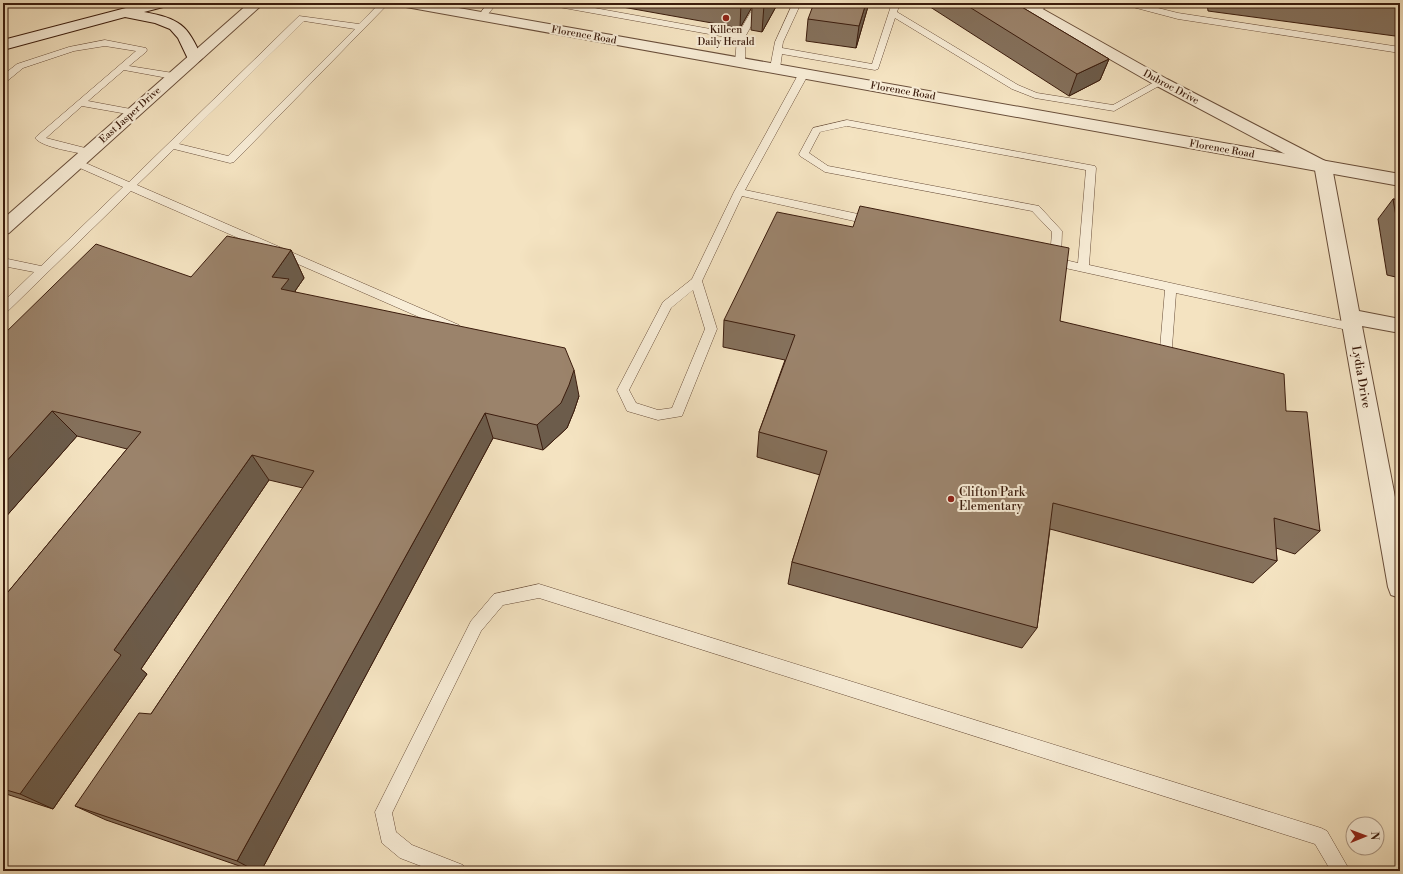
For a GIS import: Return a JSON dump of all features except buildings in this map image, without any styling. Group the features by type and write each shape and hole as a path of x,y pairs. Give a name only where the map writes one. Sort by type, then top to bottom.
{"street":[{"path":"3,45 162,3"},
{"name":"East Jasper Drive","path":"3,229 173,76 257,3"},
{"name":"Florence Road","path":"406,3 1400,180"},
{"name":"Dubroc Drive","path":"1028,6 1161,82 1323,167"},
{"path":"124,13 162,20 178,28 185,37 194,58"},
{"name":"Lydia Drive","path":"1323,167 1400,587"},
{"path":"1351,322 1400,326"}],"lane":[{"path":"173,146 230,160 385,3"},
{"path":"482,16 493,3"},
{"path":"553,3 741,37"},
{"path":"740,62 741,37 760,3"},
{"path":"775,68 779,42 796,3"},
{"path":"778,50 875,67 896,3"},
{"path":"1028,6 1050,3"},
{"path":"1128,3 1178,16 1400,50"},
{"path":"893,13 1015,87 1034,94 1114,108 1161,82"},
{"path":"3,309 128,186 173,146 302,18 361,27"},
{"path":"3,80 20,66 72,49 105,43 143,50 40,138 83,158 128,186 464,332"},
{"path":"122,67 173,76"},
{"path":"696,281 711,329 677,412 658,415 631,407 623,390 666,305 696,281 739,192 804,73"},
{"path":"80,103 134,112"},
{"path":"1055,261 1057,231 1035,208 825,169 804,154 816,130 847,123 1091,168 1083,268"},
{"path":"739,192 885,224"},
{"path":"1040,258 1171,287 1351,322"},
{"path":"3,262 43,270"},
{"path":"1165,360 1171,287"},
{"path":"457,871 406,852 388,837 383,812 476,626 499,599 539,591 1321,837 1341,871"}],"place":[{"name":"Killeen Daily Herald","path":"726,18"},
{"name":"Clifton Park Elementary","path":"951,499"}]}
